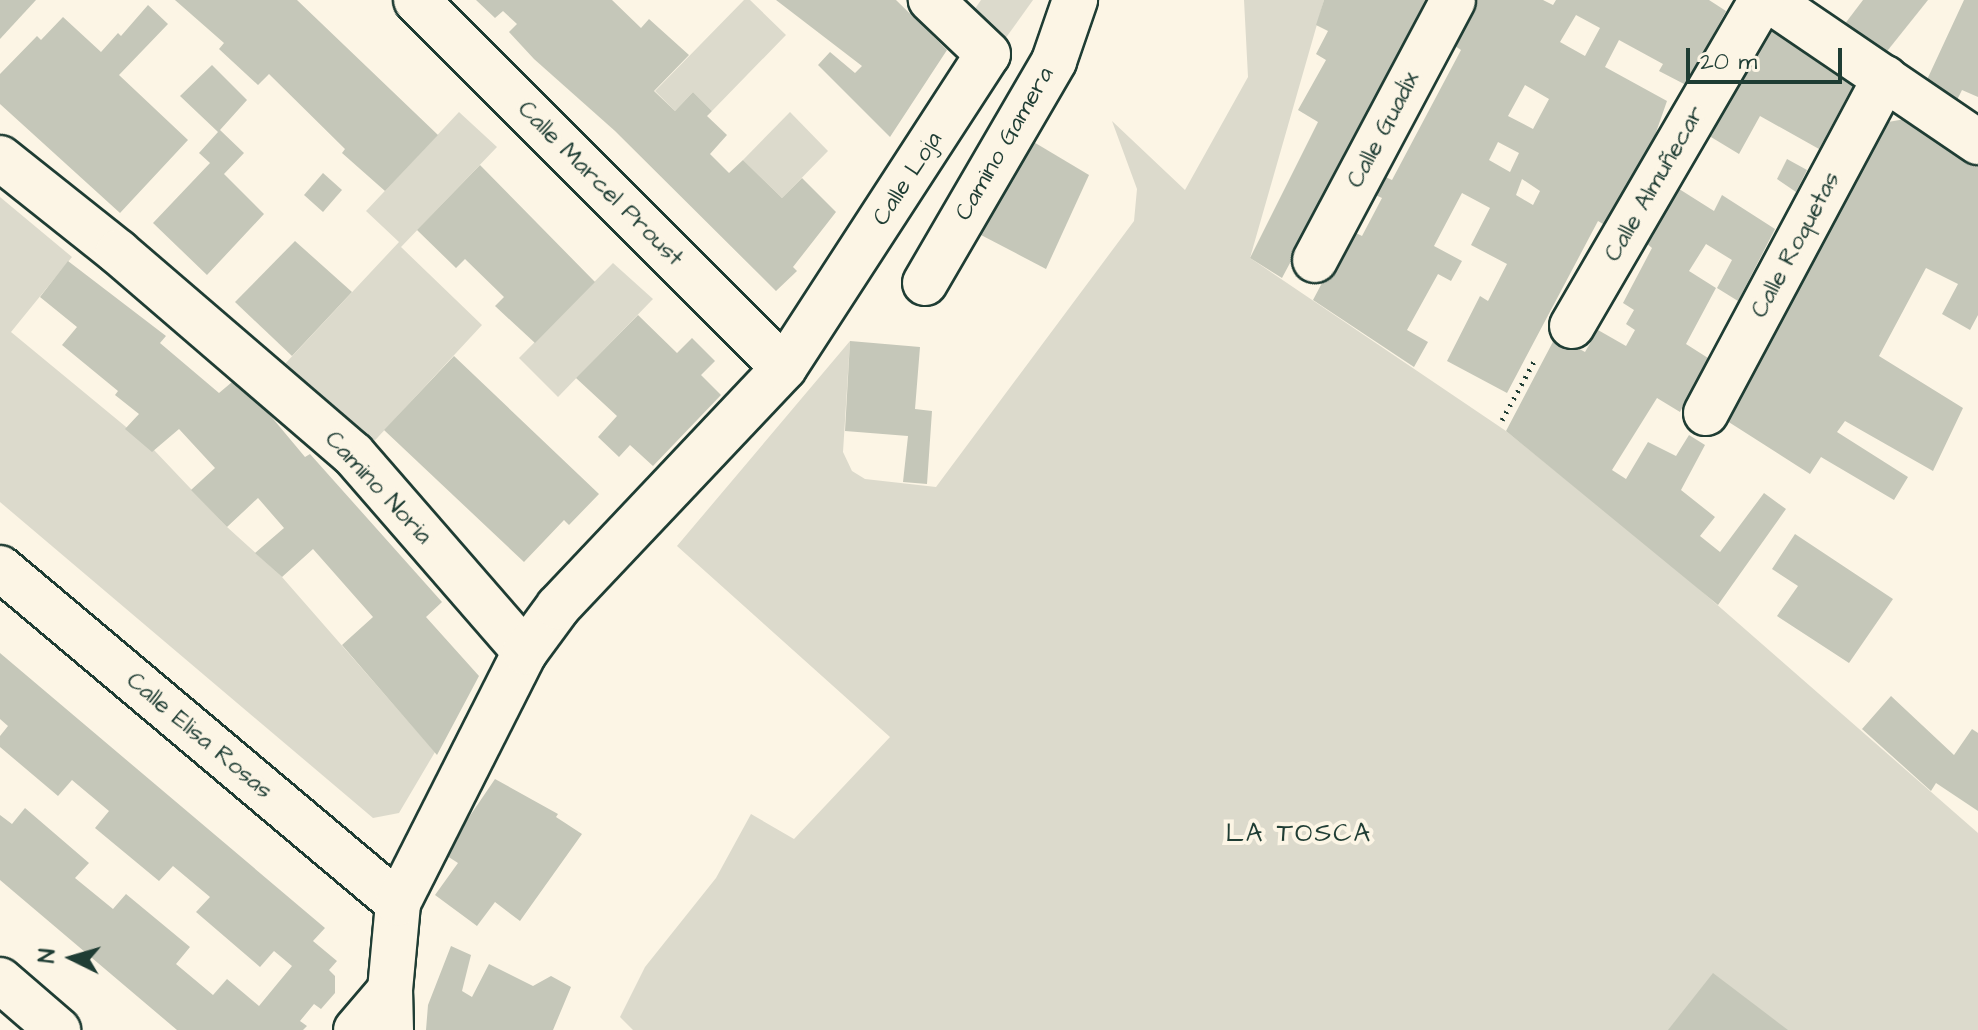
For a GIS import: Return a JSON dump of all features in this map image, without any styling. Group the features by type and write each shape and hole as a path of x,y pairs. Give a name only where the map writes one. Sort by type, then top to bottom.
{"street":[{"name":"Calle Marcel Proust","path":"416,0 784,368"},
{"name":"Calle Loja","path":"784,368 988,54 931,0"},
{"name":"Camino Gamera","path":"925,283 1054,61 1075,0"},
{"name":"Calle Guadix","path":"1315,260 1453,0"},
{"name":"Calle Almuñecar","path":"1572,326 1762,0"},
{"path":"1769,0 1978,142"},
{"name":"Calle Roquetas","path":"1706,413 1885,78"},
{"name":"Camino Noria","path":"0,158 118,252 353,454 525,652"},
{"path":"356,1030 390,1010 398,903 525,652 558,607 784,368"},
{"name":"Calle Elisa Rosas","path":"0,568 398,903"},
{"path":"0,980 58,1030"}],"path":[{"path":"1502,420 1549,333 1572,326"}],"shaded area":[{"path":"744,0 750,0 786,35 712,111 693,92 675,111 655,91"},
{"path":"981,0 1033,0 1005,39 970,16"},
{"path":"1244,0 1324,0 1250,258 1506,431 1674,567 1978,833 1978,1030 633,1030 620,1017 645,967 716,878 751,814 794,839 890,737 677,546 850,341 843,452 852,471 865,479 936,487 1134,221 1137,189 1112,121 1185,190 1248,77"},
{"path":"459,112 497,147 401,247 482,325 366,450 283,366 399,242 366,211"},
{"path":"790,112 828,151 782,198 743,160"},
{"path":"0,197 72,257 11,332 154,450 227,527 282,577 435,752 399,813 373,818 0,502"},
{"path":"613,263 653,299 558,397 519,358"}],"building":[{"path":"0,0 36,0 0,39"},
{"path":"175,0 297,0 438,135 385,191 342,153 345,149 269,74 258,85 219,49 224,43"},
{"path":"476,0 612,0 641,28 649,19 689,55 654,91 675,111 693,92 712,111 707,116 727,135 710,154 729,173 743,160 782,198 802,178 836,212 793,267 797,271 776,291 615,131 534,59 509,32 517,24 503,11 495,18"},
{"path":"776,0 896,0 947,50 890,137 818,65 830,52 855,73 862,66"},
{"path":"1324,0 1430,0 1282,278 1250,258 1318,122 1298,110 1326,60 1316,54 1328,31 1316,25"},
{"path":"1471,0 1543,0 1553,5 1556,0 1709,0 1726,11 1686,85 1659,71 1663,64 1619,40 1605,67 1667,101 1647,158 1608,227 1598,221 1507,393 1447,361 1480,296 1488,301 1507,264 1471,245 1490,208 1462,193 1434,246 1462,261 1451,281 1438,274 1407,330 1428,342 1414,367 1313,300 1350,230 1362,236 1382,198 1371,193 1379,174 1392,180 1461,50 1449,42","holes":["1576,15 1600,28 1585,56 1560,42","1525,85 1549,99 1533,129 1508,116","1498,142 1519,153 1510,172 1489,160","1522,179 1540,191 1533,205 1516,195"]},
{"path":"1863,0 1928,0 1884,55 1844,25"},
{"path":"1964,0 1978,0 1978,97 1962,90 1956,102 1925,84"},
{"path":"148,5 168,24 119,75 188,140 120,213 0,104 0,74 37,36 41,40 63,17 101,52 118,33 121,36"},
{"path":"1766,24 1855,82 1819,149 1760,116 1739,154 1706,134"},
{"path":"212,65 247,100 220,130 244,153 224,174 264,214 207,275 153,223 210,163 199,153 218,132 180,96"},
{"path":"1905,119 1978,167 1978,315 1970,330 1942,314 1958,284 1926,268 1879,356 1963,408 1933,471 1845,421 1837,432 1908,477 1894,500 1821,457 1810,474 1724,419 1877,124"},
{"path":"1032,141 1089,175 1046,269 981,235"},
{"path":"1787,159 1807,170 1796,192 1777,179"},
{"path":"480,165 595,282 535,343 495,306 504,297 465,259 456,268 417,230"},
{"path":"323,173 342,190 323,212 304,195"},
{"path":"1676,187 1714,211 1722,195 1775,229 1738,301 1717,288 1732,260 1706,244 1689,271 1716,288 1686,344 1708,358 1680,412 1657,398 1612,470 1626,479 1648,442 1676,456 1689,435 1705,445 1681,490 1715,517 1700,536 1720,552 1764,493 1786,509 1718,605 1506,431 1556,336 1585,352 1598,330 1626,346 1635,330 1626,324 1634,310 1623,303 1652,248 1645,242"},
{"path":"295,241 352,292 292,356 235,302"},
{"path":"68,261 166,336 160,343 219,393 238,377 305,457 310,454 442,602 426,617 479,676 437,755 342,645 373,617 313,549 282,577 255,553 284,528 258,498 227,527 191,490 215,468 179,429 152,452 125,429 139,414 115,395 118,391 62,345 77,327 40,297"},
{"path":"638,315 677,353 692,338 715,361 701,375 721,395 653,466 630,445 619,457 598,437 617,416 576,378"},
{"path":"850,341 920,347 915,409 932,411 927,484 903,482 908,436 845,431"},
{"path":"454,356 599,494 569,525 564,520 524,562 384,430"},
{"path":"1795,534 1893,599 1849,663 1777,616 1798,586 1772,569"},
{"path":"0,653 325,928 313,941 337,961 329,970 335,976 335,993 321,1009 314,1004 300,1021 307,1026 303,1030 177,1030 0,880 0,815 12,824 25,808 89,863 75,878 113,909 126,894 190,947 176,964 213,995 227,979 259,1006 292,966 274,951 260,967 196,912 210,897 173,866 159,881 95,828 109,811 72,780 58,796 0,747 0,736 8,726 0,719"},
{"path":"1891,696 1954,755 1972,729 1978,733 1978,811 1936,783 1931,791 1862,729"},
{"path":"495,779 558,814 556,817 582,834 520,921 495,902 477,926 435,895 458,863 444,854"},
{"path":"451,946 471,955 462,991 472,997 489,964 533,986 551,976 571,987 553,1030 426,1030 428,1005"},
{"path":"1713,973 1788,1030 1668,1030"}],"district":[{"name":"LA TOSCA","path":"1299,834"}]}
